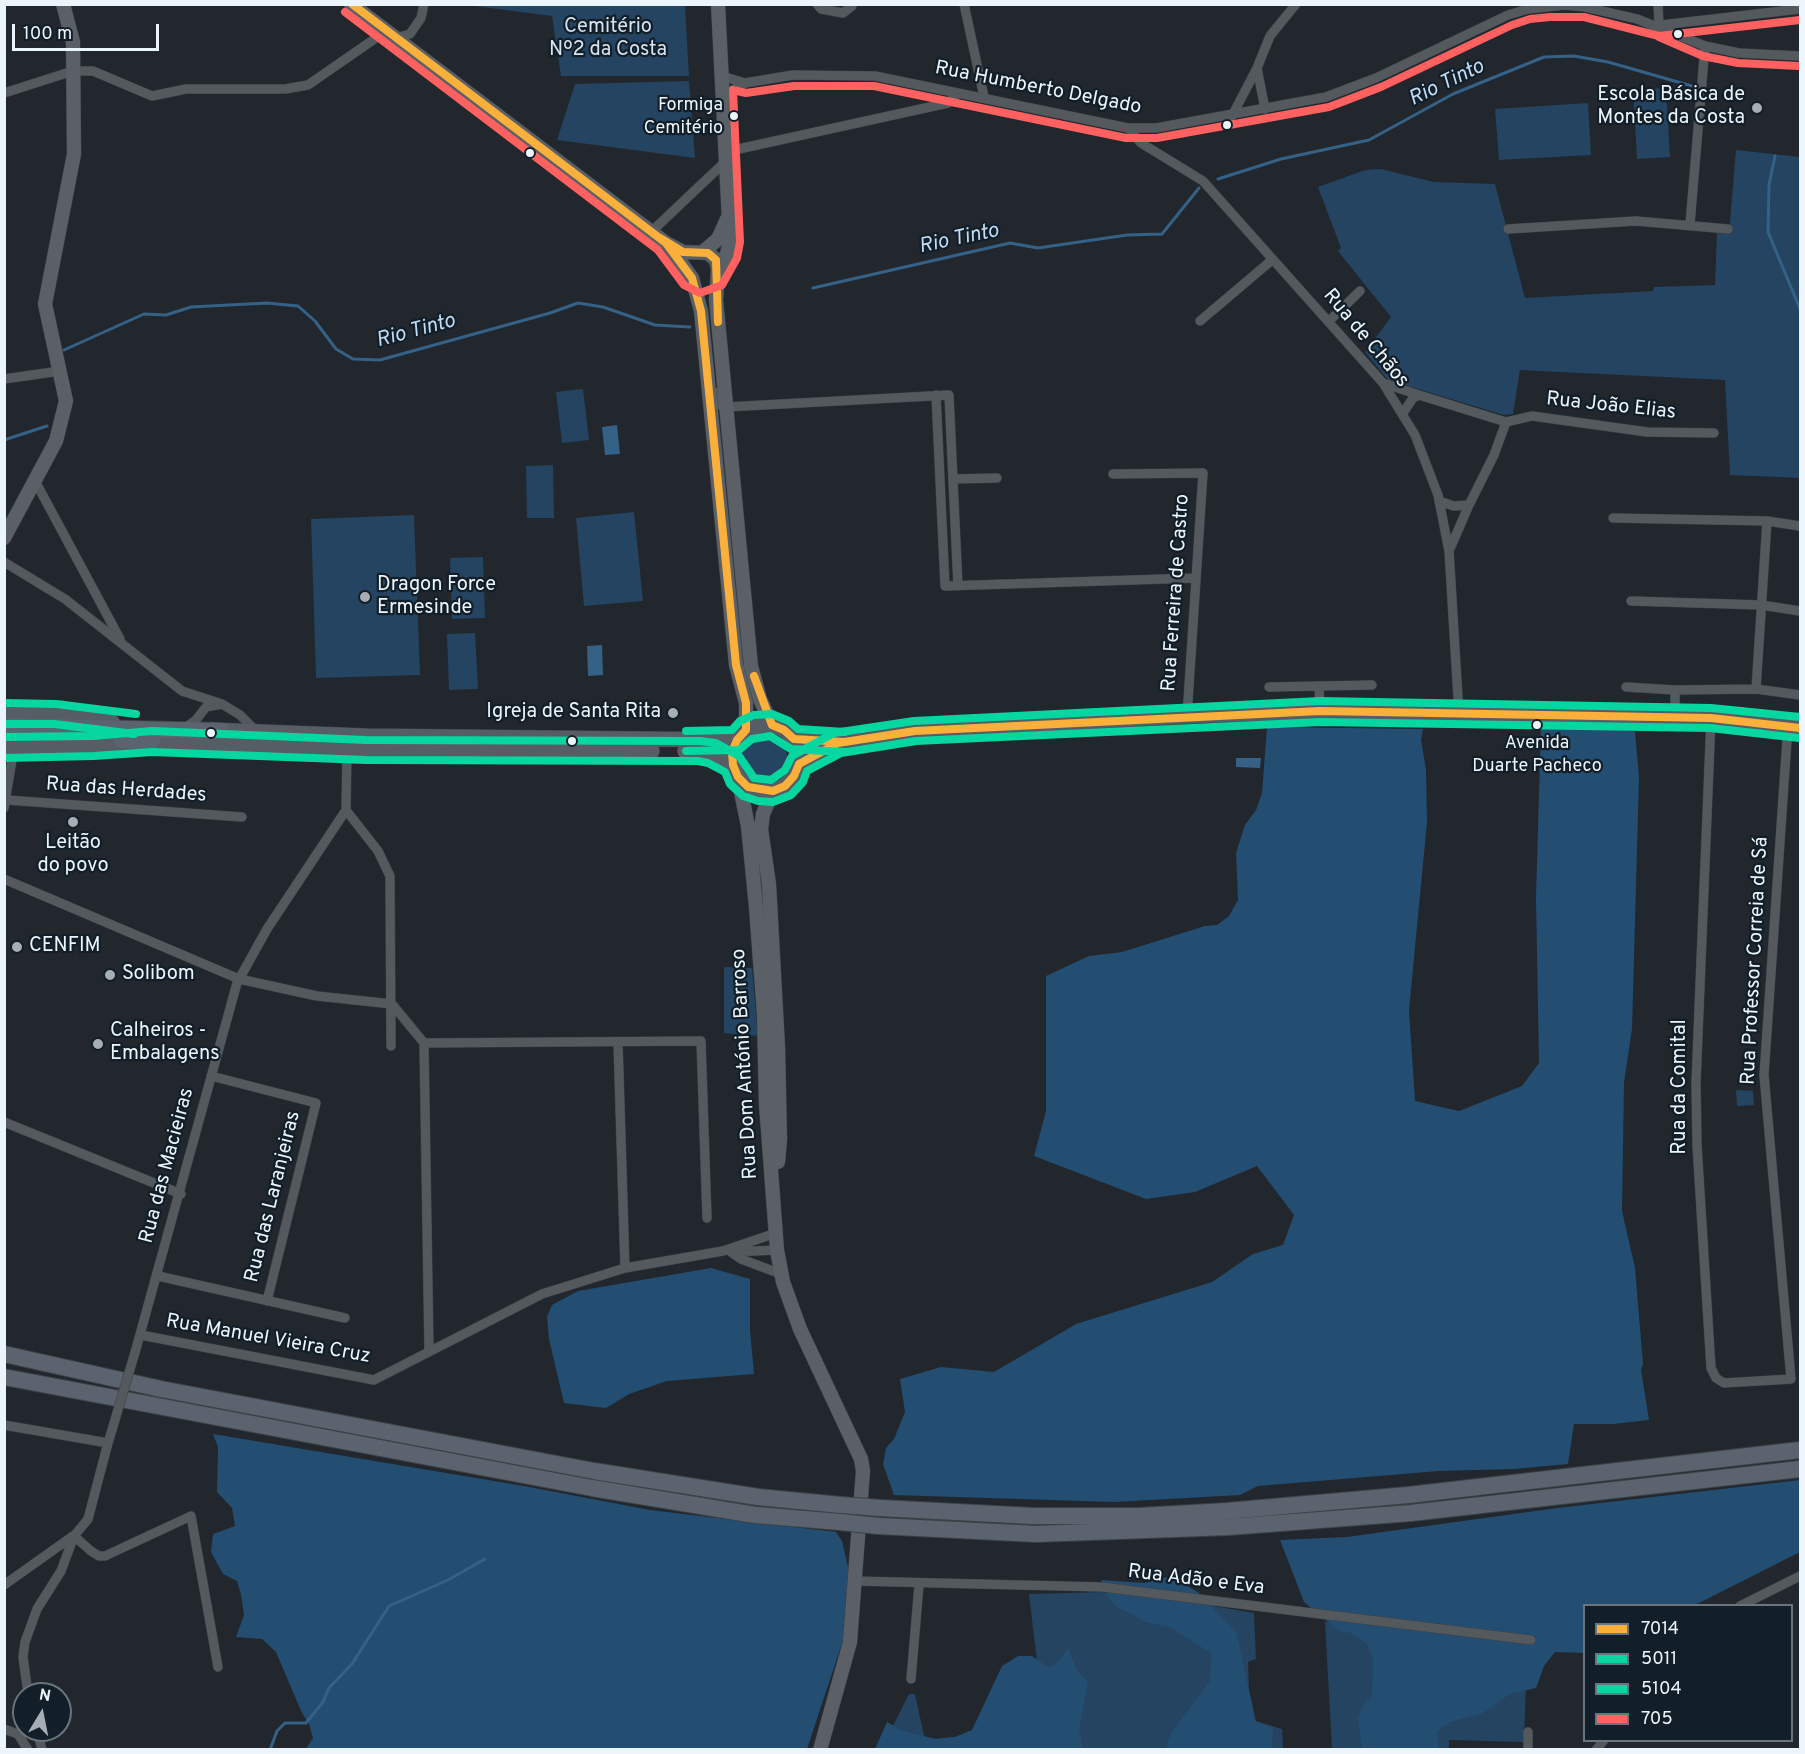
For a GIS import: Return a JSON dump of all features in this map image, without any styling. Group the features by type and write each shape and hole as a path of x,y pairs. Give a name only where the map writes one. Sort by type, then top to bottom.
{"highway":[{"path":"4,726 152,741"},
{"path":"8,744 49,732 222,731"},
{"path":"4,1354 161,1389 594,1471 758,1497 882,1508 1033,1516 1139,1516 1227,1511 1408,1495 1800,1450"},
{"path":"4,1377 592,1488 755,1515 879,1526 1035,1534 1229,1527 1411,1513 1800,1469"}],"main road":[{"path":"4,538 56,441 66,400 45,304 74,154 73,42 63,4"},
{"path":"351,4 666,243 683,252 713,256 718,272 715,291 751,666 760,699 772,725"},
{"path":"666,243 690,276 706,283 718,272 728,254 730,241 718,4"},
{"path":"728,211 718,239 690,259 690,276 701,311 736,665 746,703 742,735 732,752 735,771"},
{"path":"794,739 838,743 915,731 1320,711 1711,718 1794,727"},
{"path":"4,713 55,714 185,728 259,733 742,735 758,725 772,725 784,730 794,739 799,751 799,764 790,781 773,791 760,791 747,787 735,771 712,753 699,751 347,749 152,741 94,746 8,744"},
{"path":"799,764 838,743"},
{"name":"Rua Dom António Barroso","path":"735,771 748,826 756,907 774,1194"},
{"name":"Rua Dom António Barroso","path":"773,791 763,814 761,829 769,884 778,1047 780,1140 774,1194"},
{"path":"774,1194 777,1250 781,1274 800,1329 861,1460 864,1485 850,1642 820,1749"}],"street":[{"path":"4,93 73,71 93,71 152,96 186,90 285,89 308,85 391,35 410,34 421,18 424,4"},
{"path":"818,4 821,9 843,13 852,6 850,4"},
{"path":"964,4 984,97"},
{"path":"1658,4 1659,26 1800,9"},
{"name":"Rua Humberto Delgado","path":"724,95 745,83 793,75 875,76 1128,128 1156,128 1232,116 1326,97 1376,78 1508,15 1528,9 1557,5 1585,7 1659,26 1705,46 1739,53 1800,56"},
{"path":"1232,116 1257,68 1270,36 1292,6"},
{"path":"1690,224 1705,46"},
{"path":"1257,68 1265,109"},
{"name":"Rua Humberto Delgado","path":"722,76 745,83"},
{"path":"651,232 726,157 948,103 958,93"},
{"name":"Rua de Chãos","path":"1128,128 1141,143 1203,181 1383,383 1403,413 1430,469 1449,551 1459,714"},
{"path":"1508,229 1636,221 1728,229"},
{"path":"1200,321 1272,260"},
{"path":"1329,321 1360,291"},
{"path":"4,379 60,371"},
{"path":"707,375 714,387 717,404 726,407 949,395 957,586"},
{"path":"1383,383 1506,422 1494,455 1449,551"},
{"path":"936,395 945,586 1196,578"},
{"path":"1403,413 1413,398 1419,395"},
{"path":"714,441 718,430 718,411 726,407"},
{"name":"Rua João Elias","path":"1506,422 1532,416 1647,432 1714,433"},
{"name":"Rua Ferreira de Castro","path":"1113,474 1203,473 1187,716"},
{"path":"953,479 997,478"},
{"path":"34,479 123,644"},
{"path":"1439,501 1454,506 1469,505"},
{"path":"1613,518 1767,522 1800,526"},
{"path":"1756,689 1767,522"},
{"path":"4,562 66,600 182,691 199,712"},
{"path":"1631,601 1761,605 1800,611"},
{"path":"1269,687 1372,685"},
{"path":"1319,686 1320,711"},
{"path":"1626,687 1675,690 1756,689 1800,694"},
{"path":"1675,690 1675,717"},
{"path":"182,691 222,704 240,715 259,733"},
{"path":"185,728 196,720 199,712 206,707 222,704"},
{"name":"Rua da Comital","path":"1711,718 1696,1111 1711,1368 1716,1378 1724,1383 1791,1379"},
{"name":"Rua Professor Correia de Sá","path":"1791,1379 1764,1075 1794,727"},
{"path":"6,804 8,744"},
{"path":"347,749 346,810 378,851 390,876 391,1046"},
{"name":"Rua das Herdades","path":"6,804 242,817"},
{"name":"Rua das Macieiras","path":"74,1536 88,1519 108,1443 158,1276 239,979 267,929 346,810"},
{"path":"4,879 239,979 317,996 392,1004 424,1043 429,1352"},
{"path":"424,1043 701,1041 707,1218"},
{"path":"618,1043 626,1268"},
{"name":"Rua das Laranjeiras","path":"211,1076 316,1103 267,1301"},
{"path":"4,1122 180,1194"},
{"name":"Rua Manuel Vieira Cruz","path":"727,1251 776,1233"},
{"name":"Rua Manuel Vieira Cruz","path":"141,1335 374,1380 543,1294 626,1268 727,1251 777,1250"},
{"path":"727,1251 781,1274"},
{"path":"158,1276 345,1318"},
{"path":"4,1425 108,1443"},
{"path":"74,1536 91,1551 99,1556 105,1556 191,1516 218,1666"},
{"path":"26,1682 23,1657 25,1642 37,1610 61,1571 74,1536"},
{"path":"4,1585 74,1536"},
{"path":"1742,1604 1800,1576"},
{"name":"Rua Adão e Eva","path":"855,1581 919,1585 1102,1587 1531,1640"},
{"path":"911,1679 919,1585"},
{"path":"4,1729 18,1734 28,1749"},
{"path":"1528,1732 1528,1749"}],"green space":[{"name":"Cemitério Nº2 da Costa","path":"467,5 685,5 689,76 561,76 552,16"},
{"path":"689,81 695,158 557,140 575,84"},
{"path":"1666,88 1670,157 1637,159 1633,90"},
{"path":"1588,103 1591,155 1499,160 1495,109"},
{"path":"1736,150 1800,157 1800,478 1730,475 1725,380 1520,370 1513,414 1504,415 1388,380 1365,352 1391,317 1338,251 1341,248 1318,187 1365,170 1381,169 1434,182 1495,184 1525,298 1653,291 1654,287 1715,285 1717,233 1729,234"},
{"path":"583,389 589,440 562,443 556,392"},
{"path":"553,465 554,518 527,518 526,466"},
{"path":"634,512 643,601 584,606 576,518"},
{"name":"Dragon Force Ermesinde","path":"414,515 420,675 316,678 311,519"},
{"path":"483,557 485,618 452,619 450,558"},
{"path":"475,633 478,689 449,690 447,634"},
{"path":"764,734 773,735 781,740 786,748 786,766 781,774 773,779 764,780 755,779 747,774 742,766 741,757 742,748 747,740 755,735"},
{"path":"724,967 752,968 758,1036 724,1033"},
{"path":"1736,1090 1753,1091 1754,1105 1737,1106"},
{"path":"1103,1592 1191,1602 1254,1613 1256,1659 1248,1662 1249,1689 1256,1721 1282,1729 1283,1749 995,1750 1046,1738 1029,1594"},
{"path":"1325,1622 1527,1649 1524,1742 1449,1740 1449,1749 1332,1749"},
{"path":"909,1694 915,1694 925,1740 985,1734 989,1750 881,1750"}],"shaded area":[{"path":"617,425 620,454 605,455 602,427"},
{"path":"602,645 603,675 588,676 587,646"},
{"path":"1592,723 1635,732 1639,777 1632,1029 1624,1083 1622,1211 1635,1268 1643,1364 1641,1370 1649,1420 1613,1424 1574,1424 1568,1464 1513,1469 1439,1471 1258,1486 1240,1495 1114,1502 894,1495 883,1464 886,1448 894,1439 905,1412 900,1379 941,1367 994,1372 1076,1324 1212,1282 1253,1254 1283,1245 1294,1215 1257,1166 1195,1192 1146,1199 1034,1156 1046,1111 1046,976 1089,956 1122,952 1205,926 1217,925 1229,916 1238,900 1236,853 1245,825 1256,810 1262,793 1267,727 1423,729 1421,740 1426,770 1427,822 1409,1010 1415,1101 1459,1111 1522,1086 1539,1063 1536,897 1541,725"},
{"path":"1236,758 1261,758 1260,768 1236,767"},
{"path":"711,1268 750,1279 750,1331 754,1374 667,1381 629,1394 606,1408 564,1403 549,1339 547,1317 552,1305 578,1291"},
{"path":"213,1434 524,1486 650,1510 836,1532 842,1541 848,1567 849,1587 843,1640 807,1749 306,1749 313,1738 309,1724 301,1711 276,1652 262,1639 236,1637 244,1615 237,1581 223,1574 211,1552 213,1534 235,1526 232,1508 217,1492 218,1447"},
{"path":"1800,1480 1800,1552 1697,1604 1583,1604 1583,1653 1555,1652 1544,1666 1536,1688 1510,1694 1483,1713 1450,1722 1437,1731 1439,1749 1362,1749 1358,1719 1363,1705 1372,1696 1373,1659 1367,1644 1351,1633 1339,1631 1304,1602 1280,1540 1347,1537 1557,1508"},
{"path":"1172,1576 1199,1593 1237,1633 1255,1721 1273,1728 1272,1749 1166,1749 1171,1733 1210,1681 1211,1653 1171,1628 1146,1622 1117,1607 1109,1599 1101,1580 1144,1583"},
{"path":"1068,1648 1078,1672 1088,1682 1079,1729 1083,1749 875,1749 887,1722 903,1731 936,1739 955,1737 972,1730 1002,1666 1018,1656 1032,1656 1048,1667 1057,1663"}],"waterway":[{"name":"Rio Tinto","path":"1218,179 1281,159 1369,140 1453,94 1544,57 1574,56 1608,62 1692,86"},
{"name":"Rio Tinto","path":"1775,156 1769,185 1768,232 1800,309"},
{"name":"Rio Tinto","path":"813,288 1010,243 1038,248 1127,235 1162,234 1199,188"},
{"name":"Rio Tinto","path":"64,350 144,314 166,315 191,307 267,303 298,306 315,321 336,349 353,359 380,360 550,313 578,303 603,307 655,325 690,327"},
{"name":"Rio Tinto","path":"4,440 47,426"},
{"path":"270,1750 277,1731 285,1723 306,1723 323,1702 329,1688 352,1664 389,1606 448,1580 485,1559"}],"transit line":[{"name":"7014","path":"352,4 666,243 692,278 701,311 736,665 746,703 746,730 737,740 732,752 733,765 738,777 748,787 773,791 785,786 794,776 799,764 838,743 915,731 1320,711 1711,718 1800,728"},
{"name":"705","path":"345,12 658,250 684,285 700,293 722,285 737,258 740,242 733,90 746,93 794,86 874,86 1126,138 1157,138 1329,107 1381,87 1512,25 1530,19 1584,17 1659,36 1800,20"},
{"name":"705","path":"1659,37 1703,56 1738,63 1799,66"},
{"name":"7014","path":"660,238 683,252 708,253 716,260 718,322"},
{"name":"7014","path":"754,676 772,725 784,730 794,739 844,742"},
{"name":"5104","path":"4,737 93,736 152,731 366,740 700,741 716,743 739,756 754,778 771,780 785,770 792,756 834,733 914,721 1320,701 1711,708 1800,717"},
{"name":"5104","path":"4,703 56,704 136,714"},
{"name":"5104","path":"686,731 732,730 740,721 754,715 772,714 789,721 798,729 845,732"},
{"name":"5011","path":"4,758 152,752 366,760 698,761 708,763 725,772 730,784 743,796 758,801 773,802 791,795 803,782 807,771 841,753 916,741 1320,722 1710,728 1799,738"},
{"name":"5011","path":"4,724 54,724 134,734"},
{"name":"5011","path":"686,751 739,750 752,739 770,736 791,749 843,752"}],"place":[{"name":"Escola Básica de Montes da Costa","path":"1757,108"},
{"name":"Formiga Cemitério","path":"734,116"},
{"name":"Dragon Force Ermesinde","path":"365,597"},
{"name":"Igreja de Santa Rita","path":"673,713"},
{"name":"Avenida Duarte Pacheco","path":"1537,725"},
{"name":"Leitão do povo","path":"73,822"},
{"name":"CENFIM","path":"17,947"},
{"name":"Solibom","path":"110,975"},
{"name":"Calheiros - Embalagens","path":"98,1044"}]}
